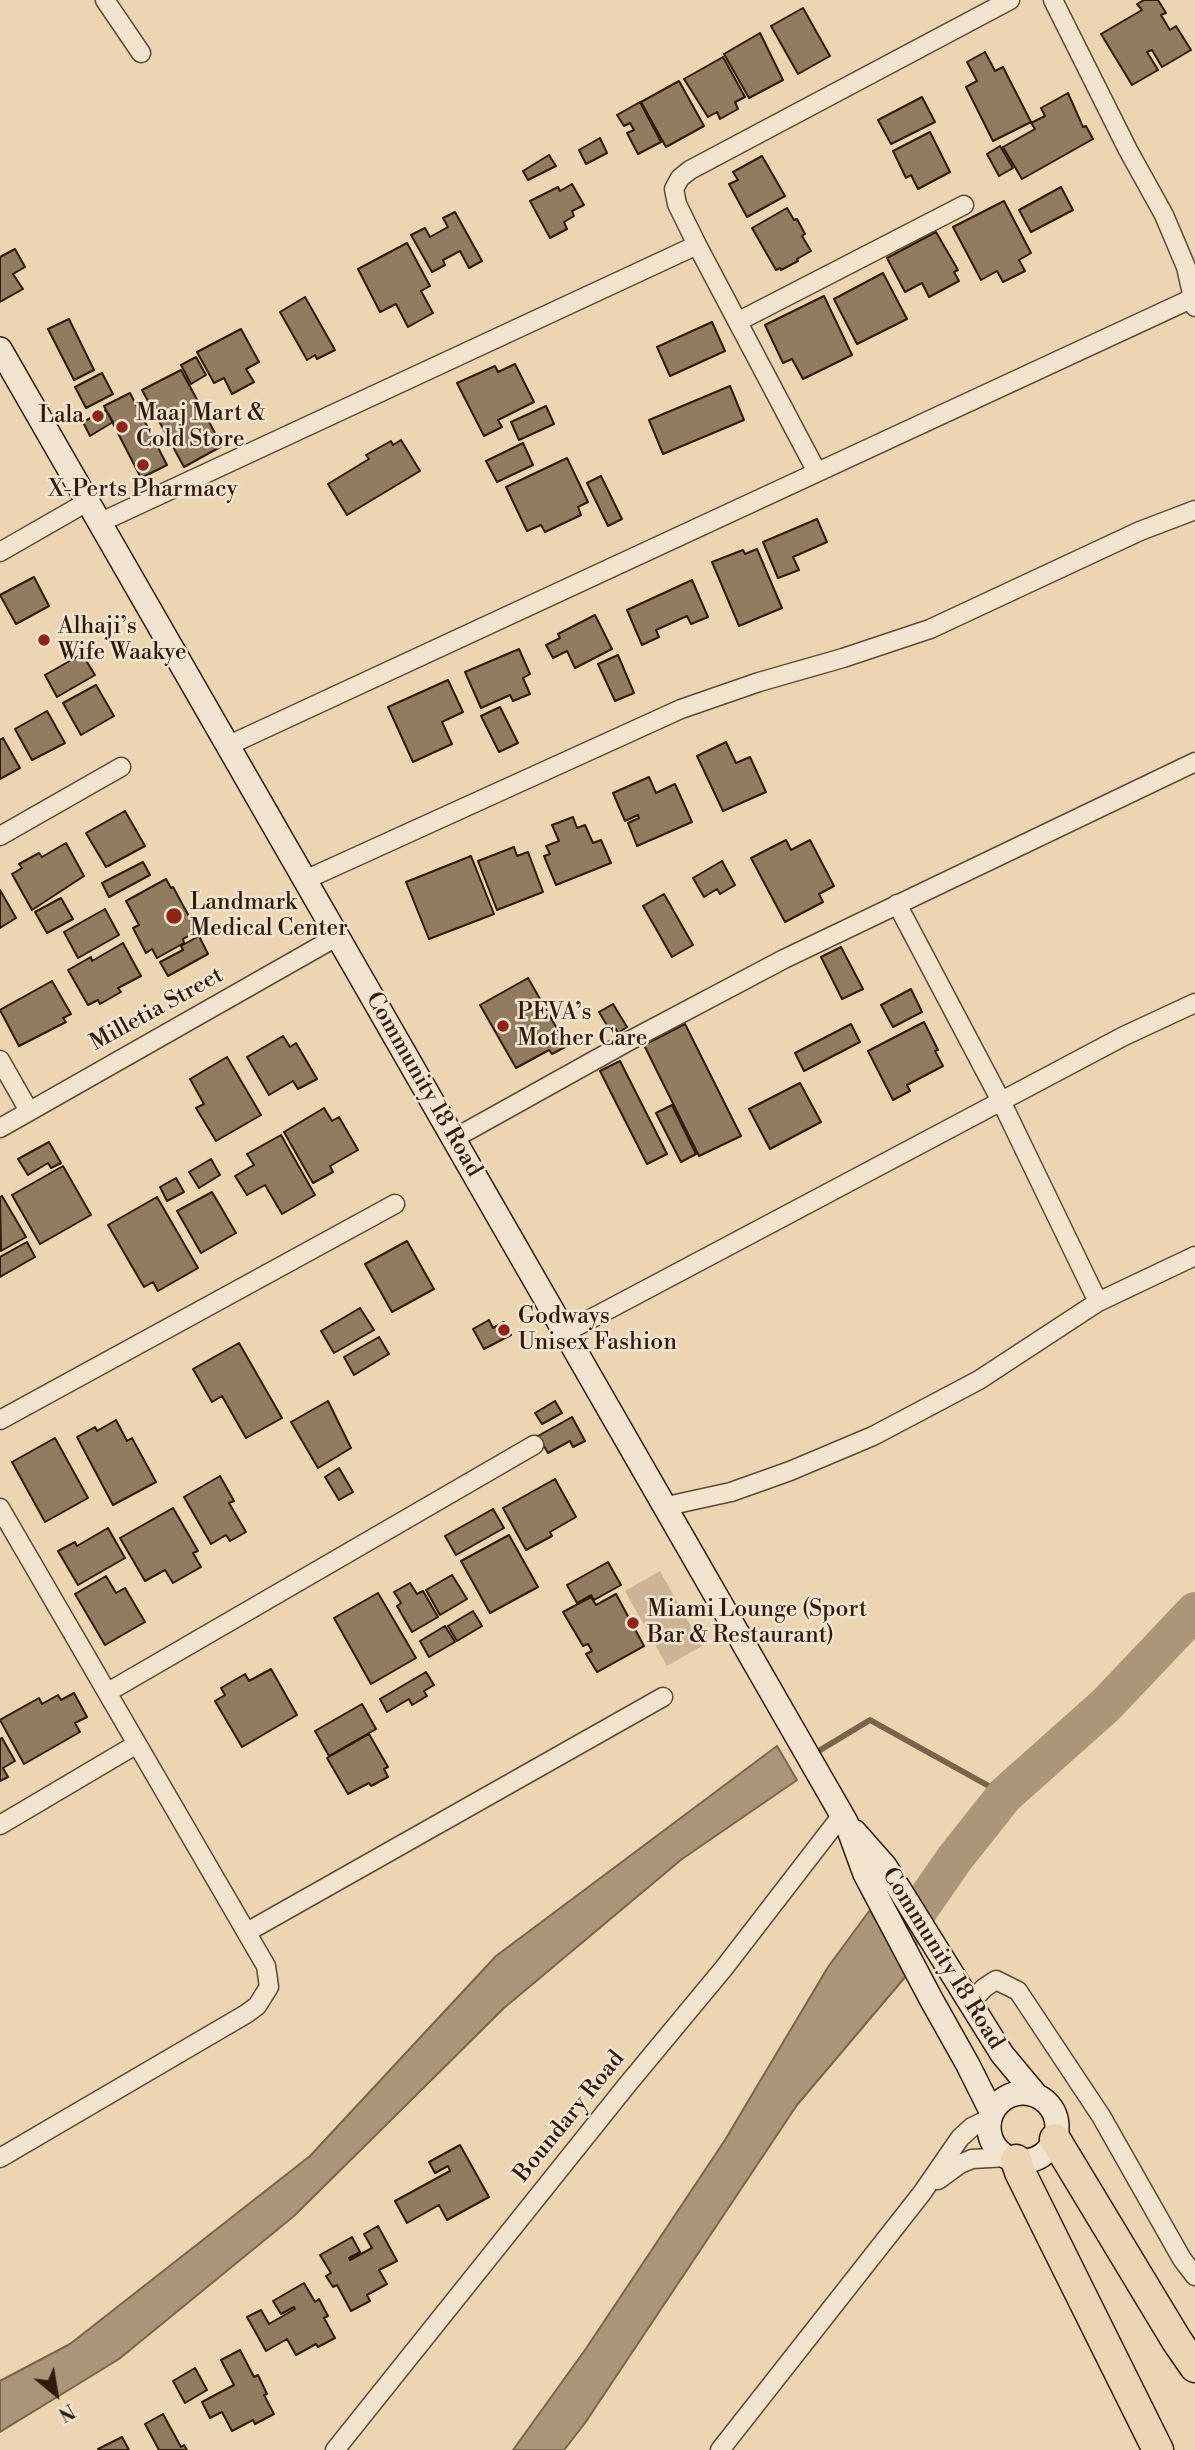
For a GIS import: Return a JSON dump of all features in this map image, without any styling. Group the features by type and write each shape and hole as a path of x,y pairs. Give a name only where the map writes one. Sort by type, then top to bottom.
{"highway":[{"path":"1055,2139 1195,2367"},
{"path":"1012,2159 1158,2450"}],"main road":[{"name":"Community 18 Road","path":"0,349 844,1818 875,1870 964,1995 1002,2054 1037,2096"},
{"name":"Community 18 Road","path":"875,1870 931,1999 968,2064 991,2116"},
{"path":"1027,2093 1037,2096 1046,2102 1056,2119 1055,2139 1042,2155 1025,2161 1012,2159 995,2146 990,2136 991,2116 998,2104 1007,2097 1027,2093"}],"street":[{"path":"105,0 141,53"},
{"path":"817,472 697,245 677,204 674,189 680,178 690,170 1010,0"},
{"path":"227,746 817,472 1194,304 1186,267 1164,215 1128,150 1053,0"},
{"path":"738,321 964,205"},
{"path":"99,523 697,245"},
{"path":"0,552 88,502"},
{"path":"306,880 681,709 930,629 1149,527 1195,510"},
{"path":"453,1139 707,999 897,904 1195,762"},
{"path":"0,836 121,767"},
{"path":"897,904 1001,1101 1098,1302"},
{"name":"Milletia Street","path":"0,1128 338,936"},
{"path":"566,1332 1124,1036 1195,1003"},
{"path":"0,1060 29,1111"},
{"path":"0,1420 396,1204"},
{"path":"667,1506 731,1492 790,1471 873,1436 979,1380 1098,1302 1195,1256"},
{"path":"108,1692 534,1445"},
{"path":"0,1508 247,1932 269,1976 269,1987 257,2006 0,2158"},
{"path":"247,1932 663,1697"},
{"path":"0,1825 137,1744"},
{"name":"Boundary Road","path":"335,2450 844,1818"},
{"path":"964,1995 984,1988 996,1980 1018,1991 1101,2116 1182,2259 1195,2276"},
{"path":"720,2450 922,2193 960,2138 991,2116"},
{"path":"922,2193 947,2171 960,2164 985,2157 1012,2159"}],"shaded area":[{"path":"660,1571 702,1646 667,1666 625,1591"},
{"path":"777,1746 797,1780 682,1859 504,2008 294,2216 119,2359 0,2432 0,2381 70,2344 310,2156 496,1956"},
{"path":"870,1910 906,1976 797,2105 585,2423 564,2450 513,2450 585,2350 725,2140 828,1967"}],"building":[{"path":"1144,0 1158,0 1166,13 1161,15 1170,30 1176,26 1191,50 1162,67 1152,50 1147,52 1158,70 1132,85 1101,34 1142,10 1137,4"},
{"path":"803,8 830,56 798,74 771,26"},
{"path":"760,33 783,80 749,98 724,54"},
{"path":"985,52 995,71 1003,67 1031,122 993,141 966,87 977,81 967,62"},
{"path":"723,57 745,97 735,102 738,109 720,119 717,112 708,117 684,79"},
{"path":"679,81 704,126 666,147 641,102"},
{"path":"1068,93 1083,127 1086,126 1093,139 1022,179 1003,147 1035,129 1031,123 1045,116 1041,108"},
{"path":"922,97 935,122 891,144 878,120"},
{"path":"640,102 661,142 638,154 627,133 634,130 630,123 624,126 617,115"},
{"path":"930,132 950,172 918,189 911,175 906,178 893,151"},
{"path":"600,138 607,153 586,164 579,150"},
{"path":"1000,146 1013,168 999,176 987,154"},
{"path":"549,155 556,166 528,180 523,171"},
{"path":"762,156 785,196 747,217 729,184 738,180 733,172"},
{"path":"572,184 584,205 572,211 574,216 564,222 567,229 550,238 530,201 558,187 560,191"},
{"path":"1061,187 1073,210 1031,232 1019,210"},
{"path":"1004,201 1031,253 1019,260 1025,271 1003,282 997,271 981,280 953,227"},
{"path":"787,208 794,220 797,219 805,234 802,236 811,251 797,259 798,261 776,270 752,228"},
{"path":"455,212 482,261 469,268 460,251 443,260 445,265 432,272 411,235 425,228 430,237 448,227 443,218"},
{"path":"936,232 958,270 954,272 959,281 929,297 922,283 905,292 887,258"},
{"path":"407,243 430,286 421,291 433,313 408,327 396,304 380,312 358,269"},
{"path":"15,249 25,267 13,274 23,289 0,302 0,257"},
{"path":"883,273 907,319 857,344 834,299"},
{"path":"824,296 852,355 803,379 792,359 783,363 765,325"},
{"path":"305,297 335,350 317,359 315,355 307,360 280,312"},
{"path":"69,319 94,370 74,380 48,329"},
{"path":"712,322 725,351 670,376 657,347"},
{"path":"241,329 259,362 246,369 254,382 232,394 224,378 214,383 197,352"},
{"path":"196,357 206,375 191,384 181,365"},
{"path":"515,364 534,402 498,420 502,427 484,436 457,383 495,366 498,372"},
{"path":"181,370 222,446 184,467 142,390"},
{"path":"102,373 113,394 86,408 75,387"},
{"path":"730,386 744,420 663,454 649,420"},
{"path":"130,393 167,465 141,478 104,406"},
{"path":"546,406 554,424 519,440 511,422"},
{"path":"106,410 113,422 90,436 83,422"},
{"path":"401,440 420,471 347,515 328,484 369,459 366,455 391,441 393,445"},
{"path":"523,443 533,465 497,482 486,461"},
{"path":"567,458 588,502 578,507 581,515 545,532 541,525 527,531 506,487"},
{"path":"601,476 622,519 608,526 587,483"},
{"path":"817,519 827,542 793,557 799,570 778,578 763,542"},
{"path":"757,549 782,608 739,626 712,562 743,550 745,554"},
{"path":"34,577 49,606 16,624 0,595"},
{"path":"692,580 708,617 691,624 687,616 656,630 659,637 642,645 627,610"},
{"path":"595,615 612,649 575,668 567,651 553,658 546,645 560,638 558,634"},
{"path":"519,649 530,674 523,678 530,694 513,701 510,695 481,708 465,672"},
{"path":"82,654 95,675 57,697 45,675"},
{"path":"618,655 634,693 615,701 598,664"},
{"path":"448,680 463,712 442,722 452,744 413,762 388,707"},
{"path":"96,685 114,716 81,735 63,703"},
{"path":"500,707 518,743 499,752 481,716"},
{"path":"47,711 65,743 32,760 15,729"},
{"path":"3,738 20,768 0,779 0,740"},
{"path":"726,742 736,763 750,757 766,792 723,811 697,756"},
{"path":"649,777 656,793 675,784 692,822 637,846 628,823 639,818 638,815 625,821 613,793"},
{"path":"125,811 145,846 106,867 86,833"},
{"path":"573,817 577,828 585,825 593,843 601,840 611,863 556,885 544,856 550,854 546,846 559,841 552,825"},
{"path":"786,840 791,850 810,840 834,886 819,894 823,902 785,922 751,858"},
{"path":"66,843 84,876 32,910 12,874 22,868 19,864 39,853 42,857"},
{"path":"514,847 517,856 528,852 543,892 497,910 478,861"},
{"path":"471,856 494,914 429,939 406,882"},
{"path":"722,861 735,885 720,894 717,889 704,897 693,878"},
{"path":"143,862 150,875 109,897 102,883"},
{"path":"166,879 197,931 183,939 184,943 157,958 152,949 146,953 133,928 139,925 126,901"},
{"path":"0,890 16,918 0,928"},
{"path":"664,894 693,945 672,957 643,906"},
{"path":"61,898 73,919 47,933 35,912"},
{"path":"105,909 119,935 78,958 64,932"},
{"path":"199,936 208,954 168,976 160,962 183,950 181,946"},
{"path":"123,943 141,976 118,988 121,992 100,1004 98,1000 88,1005 68,970 91,957 92,961"},
{"path":"841,947 863,989 842,999 821,957"},
{"path":"528,978 567,1046 552,1054 549,1050 516,1068 480,1005"},
{"path":"52,981 71,1014 63,1018 66,1022 19,1046 0,1010"},
{"path":"911,989 922,1012 893,1027 881,1005"},
{"path":"613,1004 627,1027 618,1033 616,1029 611,1032 599,1012"},
{"path":"924,1022 943,1066 907,1085 910,1091 893,1100 868,1051"},
{"path":"685,1024 741,1136 699,1156 644,1045"},
{"path":"851,1024 860,1042 804,1071 795,1053"},
{"path":"283,1036 290,1047 296,1043 317,1079 298,1089 293,1081 269,1095 247,1057"},
{"path":"227,1057 261,1115 216,1141 196,1108 204,1104 190,1079"},
{"path":"620,1061 667,1154 647,1164 600,1071"},
{"path":"800,1083 821,1122 770,1149 749,1109"},
{"path":"672,1105 696,1154 681,1162 656,1113"},
{"path":"324,1108 332,1121 339,1117 358,1150 330,1166 333,1172 313,1183 284,1132"},
{"path":"281,1135 315,1195 282,1214 265,1185 247,1195 235,1176 254,1165 247,1154"},
{"path":"49,1142 61,1163 51,1168 48,1163 28,1175 18,1159"},
{"path":"211,1159 220,1175 199,1188 189,1172"},
{"path":"63,1166 91,1215 40,1244 12,1195"},
{"path":"176,1178 184,1192 167,1201 160,1187"},
{"path":"212,1192 236,1233 201,1253 177,1211"},
{"path":"2,1196 26,1237 1,1251 0,1197"},
{"path":"157,1197 198,1268 158,1291 153,1282 144,1287 108,1225"},
{"path":"407,1241 434,1289 392,1312 365,1264"},
{"path":"27,1242 35,1257 0,1277 0,1257"},
{"path":"360,1308 374,1330 334,1353 321,1331"},
{"path":"489,1320 493,1328 504,1322 511,1335 484,1349 473,1329"},
{"path":"379,1337 389,1354 354,1375 344,1357"},
{"path":"239,1343 282,1418 246,1438 222,1396 212,1402 193,1369"},
{"path":"328,1401 351,1448 318,1468 291,1422"},
{"path":"555,1401 562,1413 542,1424 535,1413"},
{"path":"572,1417 585,1441 573,1447 570,1441 548,1453 538,1436"},
{"path":"116,1420 127,1441 132,1438 156,1482 113,1505 77,1437 95,1427 97,1431"},
{"path":"55,1438 88,1498 45,1522 12,1462"},
{"path":"339,1468 353,1492 339,1500 325,1477"},
{"path":"220,1476 234,1501 229,1503 246,1532 230,1541 226,1535 211,1544 184,1497"},
{"path":"555,1479 576,1517 550,1532 552,1536 526,1550 503,1508"},
{"path":"173,1508 198,1551 193,1553 201,1567 173,1583 165,1570 145,1581 120,1538"},
{"path":"493,1509 504,1528 456,1555 445,1536"},
{"path":"108,1528 125,1558 78,1585 58,1551 75,1542 77,1546"},
{"path":"509,1535 538,1587 490,1613 461,1561"},
{"path":"608,1562 621,1585 594,1600 591,1595 577,1603 567,1585"},
{"path":"452,1575 467,1599 440,1615 426,1590"},
{"path":"106,1576 116,1593 125,1588 145,1622 105,1645 75,1594"},
{"path":"410,1583 417,1594 423,1591 438,1617 412,1632 397,1606 401,1603 394,1592"},
{"path":"378,1593 416,1658 371,1684 334,1618"},
{"path":"616,1594 644,1646 597,1672 586,1654 592,1651 588,1644 583,1646 563,1612 591,1597 596,1605"},
{"path":"473,1611 482,1626 457,1641 448,1626"},
{"path":"445,1626 455,1642 429,1657 420,1641"},
{"path":"271,1669 297,1715 242,1747 215,1701 225,1695 221,1688 245,1674 249,1681"},
{"path":"426,1672 434,1685 424,1691 427,1696 412,1705 409,1699 387,1712 380,1699"},
{"path":"74,1693 87,1717 75,1723 80,1732 24,1764 0,1720 39,1698 42,1704 58,1695 61,1700"},
{"path":"362,1704 376,1729 329,1756 315,1731"},
{"path":"369,1734 388,1767 384,1769 388,1777 348,1794 327,1758"},
{"path":"2,1738 15,1761 3,1768 8,1777 0,1781 0,1739"},
{"path":"460,2145 489,2197 447,2220 439,2205 407,2223 395,2201 450,2171 448,2166 435,2173 429,2162"},
{"path":"378,2226 397,2261 379,2270 387,2284 367,2295 370,2301 351,2311 337,2285 333,2287 326,2276 331,2273 320,2255 352,2237 360,2252 349,2258 350,2260 372,2248 364,2234"},
{"path":"304,2283 315,2302 319,2299 328,2316 324,2318 335,2338 296,2355 287,2339 266,2351 247,2317 261,2310 269,2324 295,2309 294,2307 281,2314 273,2301"},
{"path":"240,2350 254,2377 258,2375 274,2414 255,2424 253,2420 232,2431 222,2412 210,2418 202,2402 234,2385 221,2360"},
{"path":"195,2368 207,2390 185,2403 173,2381"},
{"path":"163,2414 181,2447 184,2445 187,2450 159,2450 145,2424"},
{"path":"122,2437 129,2450 98,2449"}],"waterway":[{"path":"876,1972 955,1858 1005,1795 1106,1705 1195,1611"},
{"path":"817,1752 870,1720 1005,1795"}],"place":[{"name":"Lala","path":"98,416"},
{"name":"Maaj Mart & Cold Store","path":"122,427"},
{"name":"X-Perts Pharmacy","path":"143,465"},
{"name":"Alhaji’s Wife Waakye","path":"44,640"},
{"name":"Landmark Medical Center","path":"174,916"},
{"name":"PEVA’s Mother Care","path":"503,1026"},
{"name":"Godways Unisex Fashion","path":"504,1330"},
{"name":"Miami Lounge (Sport Bar & Restaurant)","path":"633,1623"}]}
